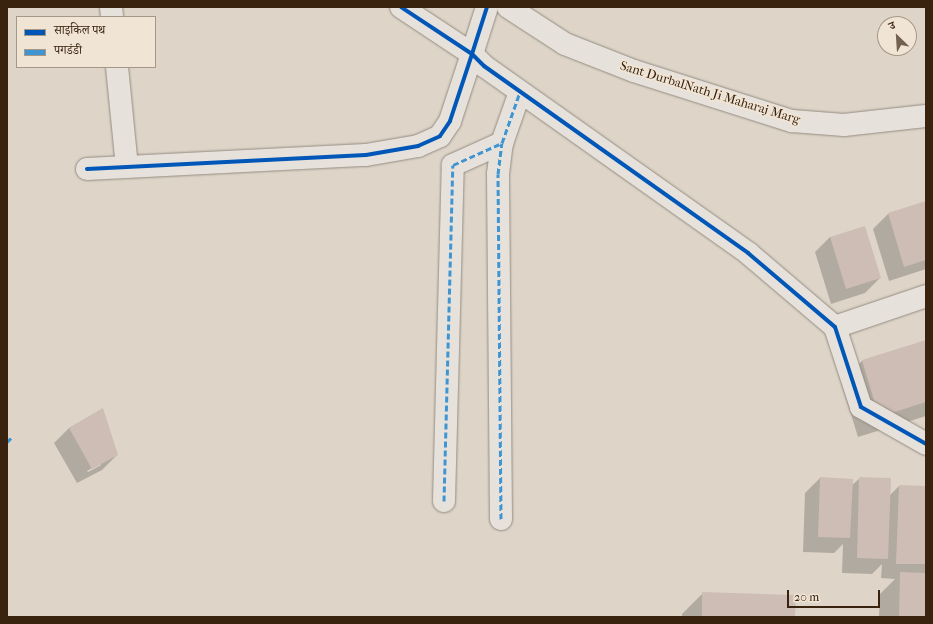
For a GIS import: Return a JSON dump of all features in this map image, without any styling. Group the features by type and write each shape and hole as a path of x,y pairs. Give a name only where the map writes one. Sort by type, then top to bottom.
{"street":[{"path":"400,7 472,54 484,66 520,92 748,253 834,326 861,407 869,414 926,444"},
{"path":"87,169 366,154 418,146 440,136 450,121 487,7"},
{"name":"Sant DurbalNath Ji Maharaj Marg","path":"508,7 565,44 634,71 792,121 844,125 926,116"},
{"path":"117,68 127,167"},
{"path":"501,519 498,174 502,143 520,92"},
{"path":"444,500 453,165 502,143"},
{"path":"834,326 926,296"}],"building":[{"path":"926,201 926,260 904,267 888,213"},
{"path":"865,226 881,278 846,289 830,237"},
{"path":"926,340 926,402 879,417 862,360"},
{"path":"103,408 118,455 92,469 69,428"},
{"path":"820,477 853,479 850,538 818,537"},
{"path":"859,477 891,478 888,559 857,558"},
{"path":"899,485 926,486 926,564 896,564"},
{"path":"900,572 926,573 926,617 899,617"},
{"path":"702,592 796,595 795,617 702,617"}],"marked path":[{"path":"501,519 498,174 502,143 520,92"},
{"path":"444,501 453,165 502,143"},
{"path":"7,442 13,436"}],"cycle path":[{"path":"87,169 366,155 418,146 440,136 450,121 472,54 401,7"},
{"path":"487,7 472,54 484,66 748,253 835,327 861,407 926,444"}]}
